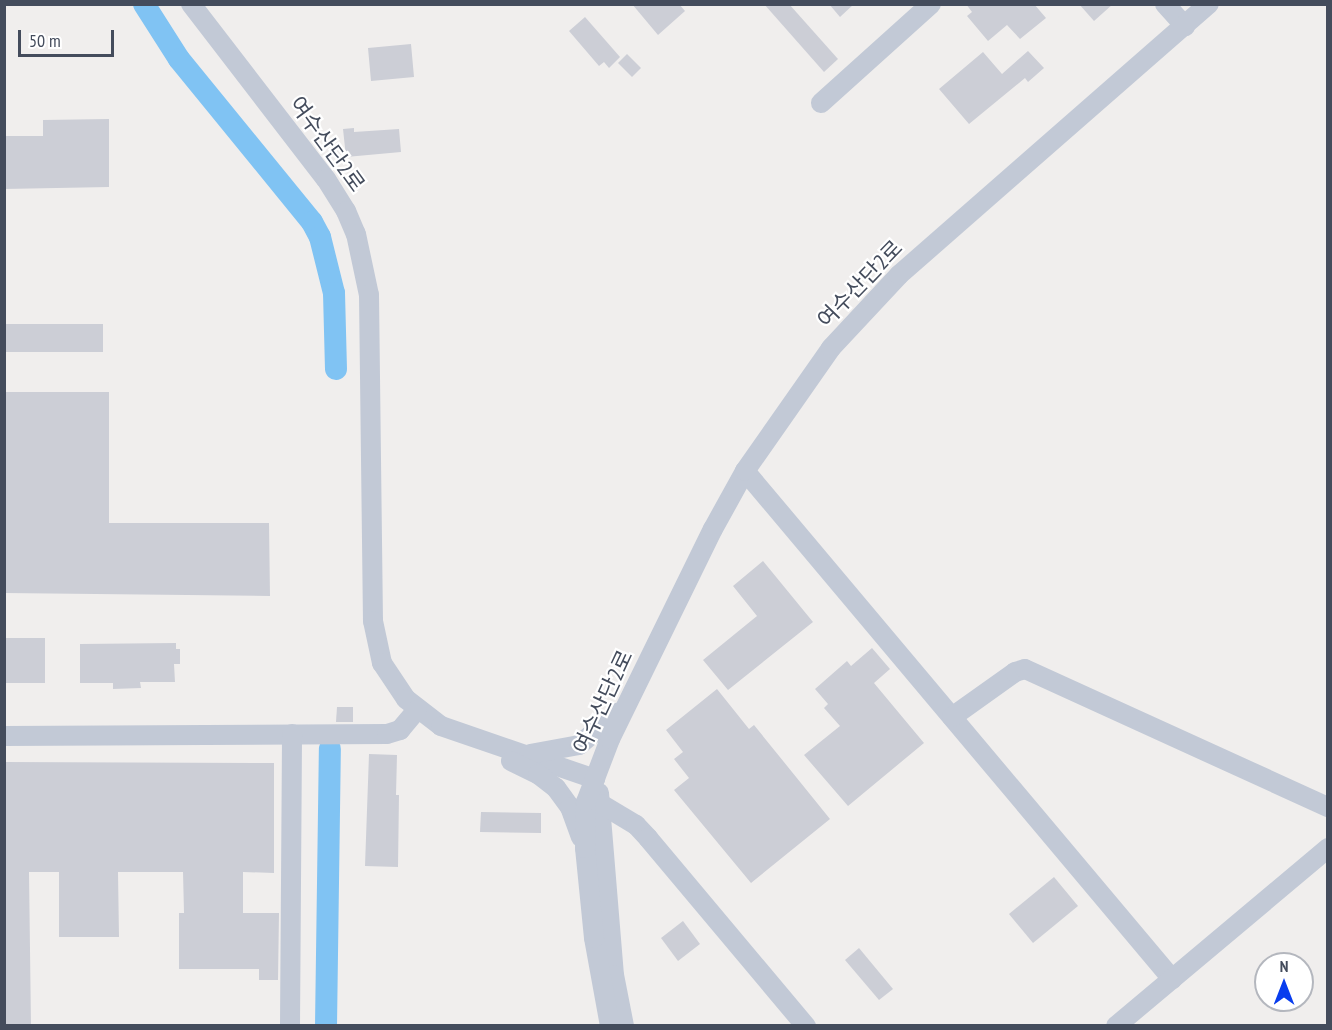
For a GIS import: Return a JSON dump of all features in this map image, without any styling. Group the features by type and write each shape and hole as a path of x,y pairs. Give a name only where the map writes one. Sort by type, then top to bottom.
{"street":[{"name":"여수산단2로","path":"191,4 326,179 346,211 356,234 366,275 370,315 375,636 382,663 397,687 417,710 441,726 595,779 602,758 630,697 745,471 810,375 876,298 899,275 1209,4"},
{"path":"821,103 931,4"},
{"path":"1165,4 1185,26"},
{"path":"745,471 1172,979"},
{"path":"952,717 1015,672 1025,669 1328,807"},
{"path":"525,755 579,745 600,729 630,697"},
{"path":"4,736 393,733 405,725 417,710"},
{"path":"290,1026 292,734"},
{"path":"478,740 491,751 538,774 556,788 570,807 585,848"},
{"path":"595,779 601,804 614,975 624,1026"},
{"path":"595,779 586,802 585,848 594,938 610,1026"},
{"path":"601,804 636,825 806,1026"},
{"path":"1116,1026 1328,848"}],"building":[{"path":"632,4 679,4 685,11 658,35"},
{"path":"764,4 789,4 838,59 824,72"},
{"path":"829,4 854,4 840,17"},
{"path":"966,4 1034,4 1046,18 1020,39 1007,25 988,41 967,16 972,12"},
{"path":"1079,4 1113,4 1094,21"},
{"path":"585,17 620,57 609,68 604,62 599,66 569,31"},
{"path":"411,44 414,77 371,81 368,48"},
{"path":"1028,51 1044,68 1028,82 1025,78 969,124 939,89 983,52 1002,74"},
{"path":"627,54 641,68 632,77 618,63"},
{"path":"109,119 109,187 4,189 4,136 43,136 43,120"},
{"path":"354,128 354,132 399,129 401,152 346,157 343,129"},
{"path":"4,324 103,324 103,352 4,352"},
{"path":"4,392 109,392 109,523 269,523 270,596 4,593"},
{"path":"763,561 813,622 728,690 703,660 757,616 733,586"},
{"path":"4,638 45,638 45,683 4,683"},
{"path":"176,643 176,649 180,649 180,664 174,664 175,682 140,682 141,688 113,689 113,683 80,683 80,644"},
{"path":"872,648 890,669 874,683 924,743 848,806 804,755 840,726 824,708 828,704 815,689 847,661 851,666"},
{"path":"717,689 749,729 754,725 830,819 751,883 674,790 689,778 674,759 683,752 666,730"},
{"path":"337,707 353,707 353,722 336,722"},
{"path":"369,754 397,755 398,867 365,866"},
{"path":"4,762 274,763 274,873 243,872 243,913 279,913 278,980 259,980 259,969 179,969 179,913 184,913 183,872 118,872 119,937 59,937 59,872 29,872 31,1026 4,1026"},
{"path":"481,812 541,813 541,833 480,832"},
{"path":"1054,877 1078,906 1033,943 1009,914"},
{"path":"683,921 700,944 678,961 661,938"},
{"path":"859,948 893,989 879,1000 845,960"}],"waterway":[{"path":"144,4 179,59 312,222 320,237 334,293 336,369"},
{"path":"326,1026 330,749"}]}
